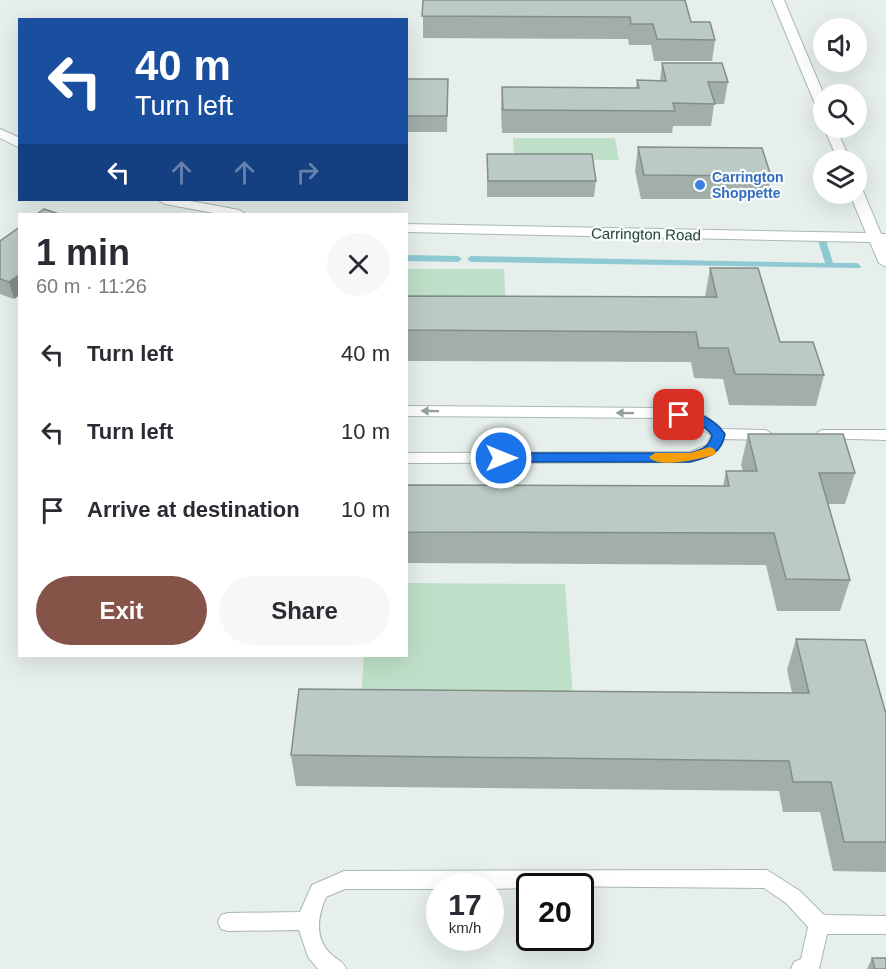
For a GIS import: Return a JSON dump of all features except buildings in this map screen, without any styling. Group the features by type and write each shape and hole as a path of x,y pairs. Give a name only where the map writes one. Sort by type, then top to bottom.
{"street":[{"path":"778,0 813,84"},
{"path":"0,133 18,143"},
{"path":"170,201 234,213"},
{"path":"863,204 881,238 886,263"},
{"name":"Carrington Road","path":"408,228 881,238"}],"lane":[{"path":"408,411 663,414 694,417 709,423 718,434 778,435"},
{"path":"408,458 690,457 710,452 716,444 718,434"},
{"path":"802,435 886,435"},
{"path":"336,969 329,966 313,948 308,921 319,891 344,880 767,879 793,897 819,924 886,925"},
{"path":"228,922 308,921"},
{"path":"801,969 810,966 819,924"}],"green space":[{"path":"513,138 615,138 619,160 514,159"},
{"path":"408,269 504,269 506,314 408,314"},
{"path":"408,583 565,584 573,698 361,696 364,657 408,657"}],"waterway":[{"path":"821,237 830,266"},
{"path":"408,258 458,259"},
{"path":"471,259 830,266"},
{"path":"830,266 857,266"}],"slow traffic":[{"path":"655,457 690,457 710,452"}],"place":[{"name":"Carrington Shoppette","path":"700,185"}],"route":[{"path":"501,458 690,457 710,452 716,444 718,434 709,423 694,417 679,415"}]}
